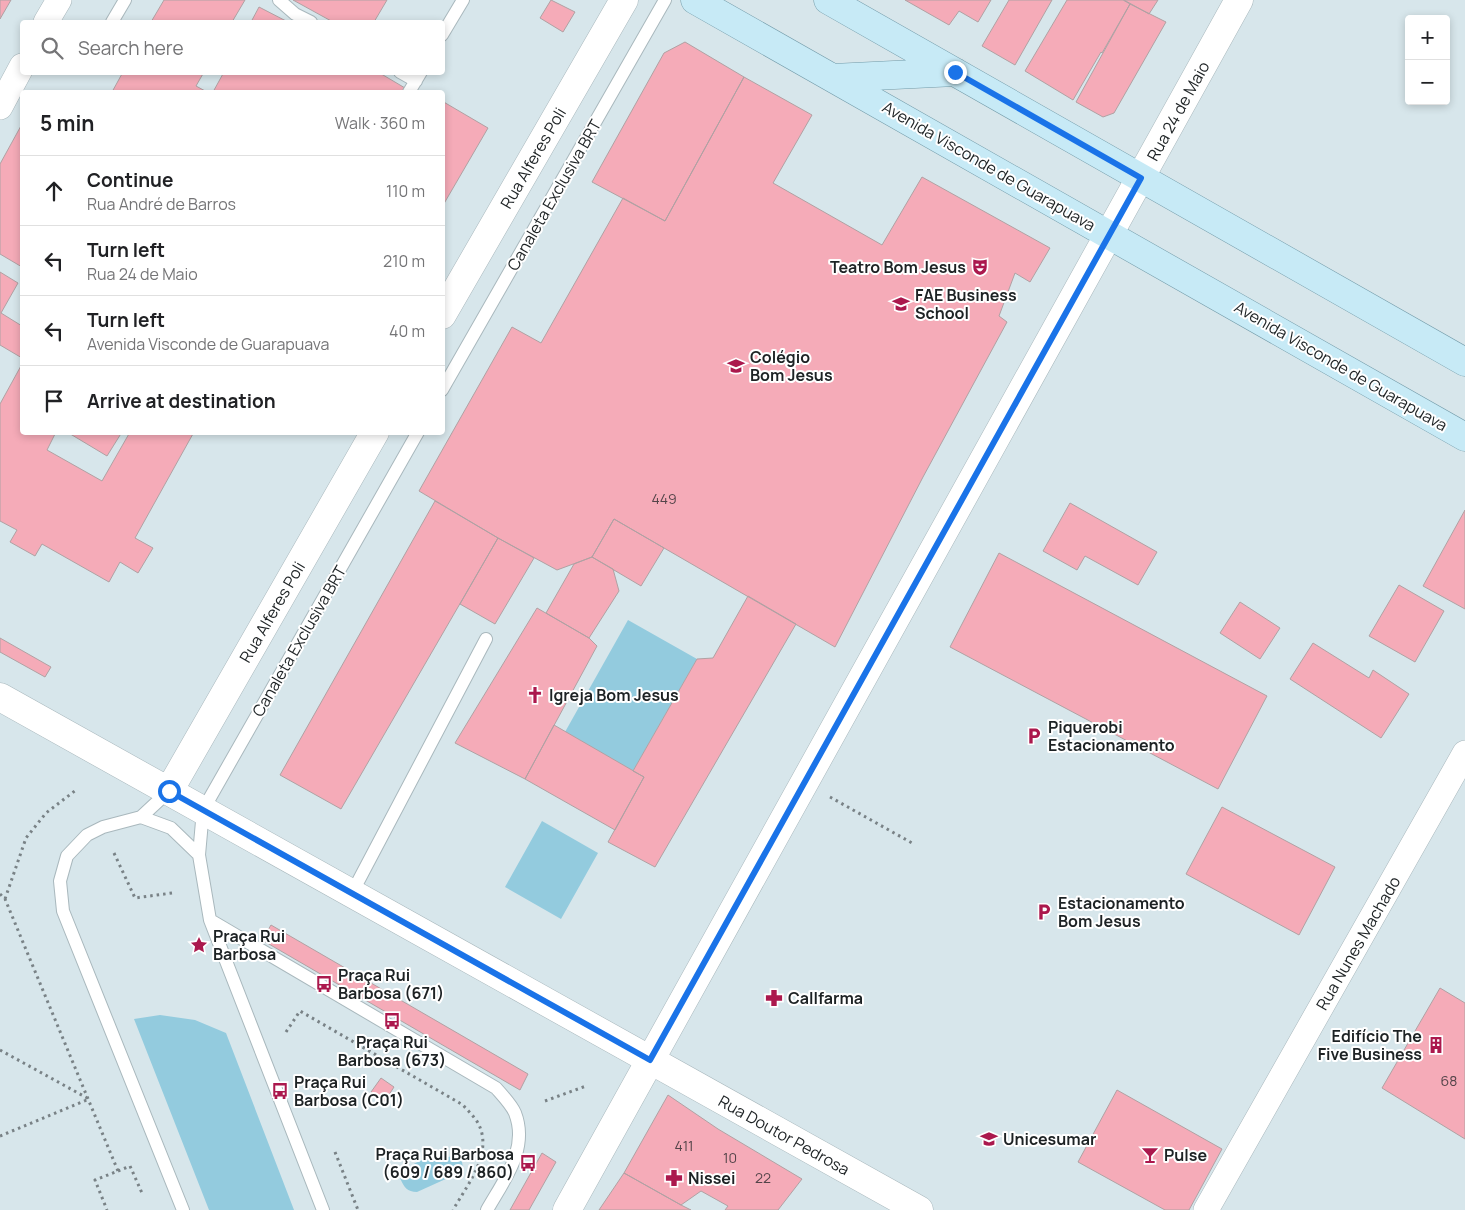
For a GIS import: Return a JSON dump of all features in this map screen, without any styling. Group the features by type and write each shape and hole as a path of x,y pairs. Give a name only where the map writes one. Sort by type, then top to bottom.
{"main road":[{"name":"Avenida Visconde de Guarapuava","path":"695,0 1465,437"},
{"path":"828,0 1465,362"},
{"path":"833,78 955,72"}],"street":[{"path":"47,20 59,0"},
{"name":"Rua Alferes Poli","path":"445,310 624,0"},
{"name":"Rua 24 de Maio","path":"567,1210 1240,0"},
{"path":"0,107 20,70"},
{"name":"Rua Alferes Poli","path":"169,791 373,435"},
{"name":"Rua Doutor Pedrosa","path":"0,697 917,1210"},
{"name":"Rua Nunes Machado","path":"1206,1210 1465,753"}],"lane":[{"path":"113,20 125,0"},
{"path":"279,0 295,14 307,20"},
{"path":"445,30 463,0"},
{"name":"Canaleta Exclusiva BRT","path":"445,385 665,0"},
{"path":"404,75 415,82"},
{"name":"Canaleta Exclusiva BRT","path":"323,1210 210,920 200,855 202,810 416,435"},
{"path":"352,893 486,639"},
{"path":"169,791 141,817 103,827 87,835 67,856 60,881 63,911 183,1210"},
{"path":"141,817 171,828 200,855"},
{"path":"210,920 496,1088 515,1112 520,1136 516,1159 487,1210"}],"path":[{"path":"804,783 912,843"},
{"path":"5,899 26,838 46,812 76,790"},
{"path":"114,853 134,898 172,893"},
{"path":"0,894 5,899 118,1170"},
{"path":"286,1032 300,1011 463,1105 479,1124 483,1150 479,1164 453,1210"},
{"path":"0,1050 89,1099"},
{"path":"545,1101 586,1086"},
{"path":"0,1136 89,1099"},
{"path":"335,1152 358,1210"},
{"path":"107,1210 95,1180 130,1166 142,1193"}],"shaded area":[{"path":"628,620 697,659 633,771 565,732"},
{"path":"542,821 598,853 561,919 505,887"},
{"path":"160,1015 195,1020 226,1033 294,1210 209,1210 134,1019"},
{"path":"458,1157 462,1162 463,1168 459,1173 417,1192 408,1190 400,1178 407,1169 426,1159"}],"building":[{"path":"0,0 11,0 0,19"},
{"path":"164,0 245,0 233,20 152,20"},
{"path":"293,0 387,0 375,20 329,20"},
{"path":"551,0 575,12 563,32 540,18"},
{"path":"905,0 991,0 978,22 959,11 949,25"},
{"path":"1009,0 1052,0 1015,65 982,46"},
{"path":"1067,0 1123,0 1130,4 1073,100 1025,71"},
{"path":"1124,0 1158,0 1149,14"},
{"path":"1130,4 1166,22 1114,113 1103,117 1076,102"},
{"path":"259,7 284,20 252,20"},
{"path":"685,42 744,77 665,221 592,182 664,53"},
{"path":"121,75 202,75 196,86 203,90 113,90"},
{"path":"222,75 383,75 405,88 404,90 214,90"},
{"name":"Colégio Bom Jesus","path":"744,77 812,115 773,183 882,245 922,177 1050,248 1030,282 1015,273 999,316 1007,322 923,477 835,647 614,519 592,557 557,570 498,538 419,491 512,327 541,343 623,198 665,221"},
{"path":"445,103 488,128 445,202"},
{"path":"20,128 20,266 0,254 0,164"},
{"path":"0,272 18,283 1,313 20,325 20,357 0,345"},
{"path":"20,368 20,435 54,435 47,450 102,481 128,435 192,435 135,538 153,548 138,573 120,562 109,582 42,544 35,556 10,542 17,530 0,521 0,404"},
{"path":"72,435 120,435 107,456"},
{"path":"435,501 498,538 341,809 280,775"},
{"path":"1070,503 1157,552 1138,585 1085,556 1077,570 1043,551"},
{"path":"1465,510 1465,609 1423,586"},
{"path":"614,519 664,548 641,586 592,557"},
{"path":"498,538 534,558 495,624 460,604"},
{"path":"999,553 1267,696 1218,789 950,647"},
{"path":"592,557 613,569 619,591 589,638 546,613 574,564"},
{"path":"1399,585 1444,611 1415,662 1369,636"},
{"path":"748,596 796,624 655,867 608,842 644,777 633,771 697,659 713,658"},
{"path":"1240,602 1280,628 1260,659 1220,633"},
{"path":"537,608 589,638 597,646 525,779 455,743"},
{"path":"0,638 51,667 45,677 0,652"},
{"path":"1313,643 1369,678 1373,670 1409,694 1381,738 1290,679"},
{"path":"554,725 644,777 615,830 525,779"},
{"path":"1222,807 1335,867 1299,935 1186,874"},
{"name":"Praça Rui Barbosa","path":"271,925 528,1074 520,1090 262,940"},
{"name":"Edifício The Five Business","path":"1440,988 1465,1003 1465,1139 1382,1088"},
{"path":"381,1078 394,1087 385,1101 371,1092"},
{"name":"Pulse","path":"1117,1090 1222,1149 1189,1210 1165,1210 1078,1162"},
{"path":"668,1095 718,1129 802,1179 778,1210 725,1210 728,1206 701,1191 681,1205 624,1173"},
{"path":"542,1153 556,1162 529,1210 510,1210"},
{"path":"624,1173 681,1205 691,1210 599,1210"}],"place":[{"name":"Teatro Bom Jesus","path":"980,267"},
{"name":"FAE Business School","path":"901,304"},
{"name":"Colégio Bom Jesus","path":"736,366"},
{"name":"Igreja Bom Jesus","path":"535,695"},
{"name":"Piquerobi Estacionamento","path":"1034,736"},
{"name":"Estacionamento Bom Jesus","path":"1044,912"},
{"name":"Praça Rui Barbosa","path":"199,945"},
{"name":"Praça Rui Barbosa (671)","path":"324,984"},
{"name":"Callfarma","path":"774,998"},
{"name":"Praça Rui Barbosa (673)","path":"392,1021"},
{"name":"Edifício The Five Business","path":"1436,1045"},
{"name":"Praça Rui Barbosa (C01)","path":"280,1091"},
{"name":"Unicesumar","path":"989,1139"},
{"name":"Pulse","path":"1150,1155"},
{"name":"Praça Rui Barbosa (609 / 689 / 860)","path":"528,1163"},
{"name":"Nissei","path":"674,1178"}],"route":[{"path":"169,791 650,1060 1141,178 955,72"}]}
